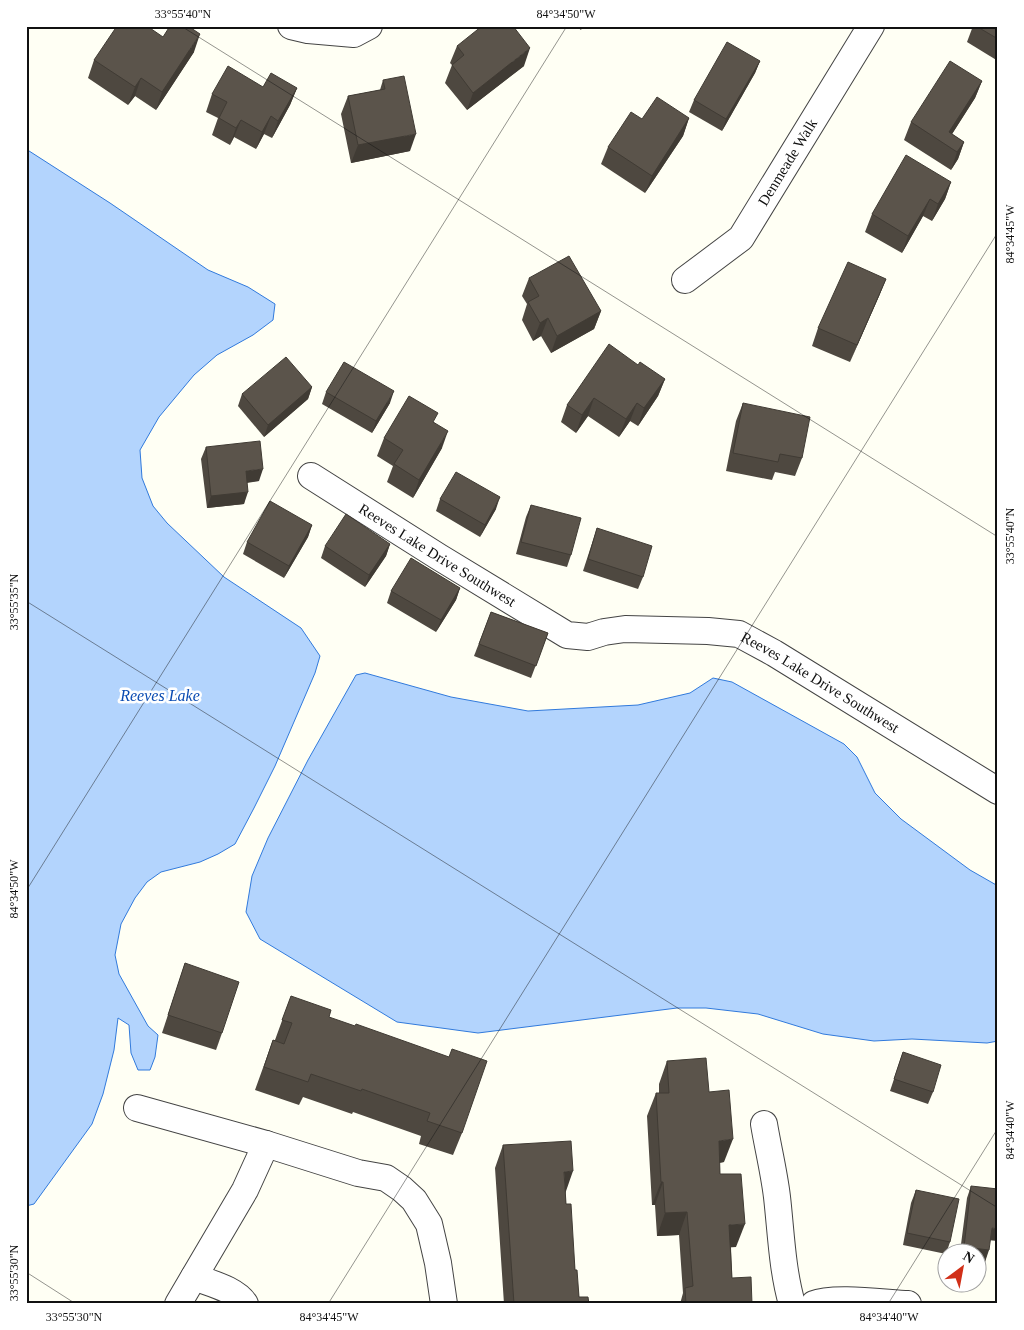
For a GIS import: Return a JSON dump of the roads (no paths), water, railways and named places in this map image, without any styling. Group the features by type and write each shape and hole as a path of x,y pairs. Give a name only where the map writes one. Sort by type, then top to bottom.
{"street":[{"path":"291,26 308,30 354,34 369,26"},
{"name":"Denmeade Walk","path":"685,280 741,238 871,26"},
{"name":"Reeves Lake Drive Southwest","path":"311,476 567,635 588,637 604,632 625,629 708,631 739,634 774,653 998,791"},
{"path":"137,1108 266,1144 358,1173 386,1178 414,1200 429,1224 438,1263 444,1304"},
{"path":"764,1124 792,1304"},
{"path":"178,1304 245,1190 266,1144"},
{"path":"194,1277 227,1289 242,1299 245,1304"},
{"path":"814,1304 819,1302 845,1301 908,1304"}],"water":[{"name":"Reeves Lake","path":"26,149 110,203 208,270 248,287 275,304 273,320 253,335 217,355 194,375 159,417 140,450 142,478 153,506 167,523 224,577 301,628 320,656 315,673 275,766 235,844 200,862 161,872 147,882 135,898 121,924 115,955 119,974 148,1026 158,1035 155,1057 150,1070 138,1070 131,1053 129,1025 118,1018 114,1050 103,1094 92,1124 34,1204 26,1206"},
{"path":"365,673 451,697 528,711 638,705 690,693 713,678 732,682 844,744 857,757 875,793 901,819 970,870 998,886 998,1041 987,1043 912,1039 874,1041 823,1034 758,1014 706,1008 677,1008 478,1033 397,1022 260,939 246,912 252,876 268,838 308,760 356,675"}]}
